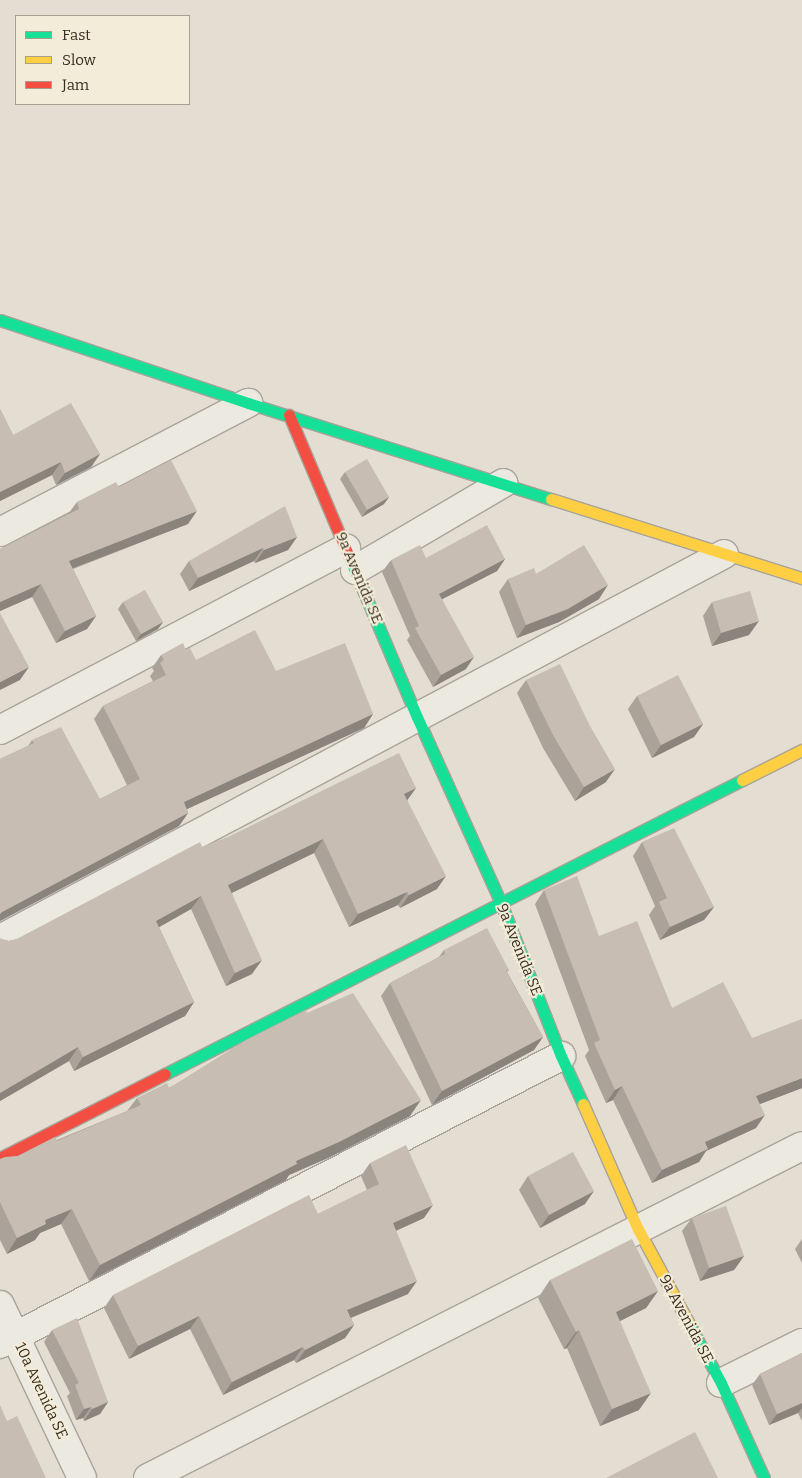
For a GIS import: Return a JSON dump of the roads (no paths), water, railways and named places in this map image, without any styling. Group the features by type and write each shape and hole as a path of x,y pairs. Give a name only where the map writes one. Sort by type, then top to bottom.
{"street":[{"path":"4,324 802,578"},
{"path":"0,532 248,403"},
{"name":"9a Avenida SE","path":"290,414 417,717 501,903 561,1056 638,1229 721,1383 764,1478"},
{"path":"0,730 503,483"},
{"path":"0,940 724,554"},
{"path":"0,1158 802,750"},
{"path":"8,1340 561,1056"},
{"path":"148,1478 802,1146"},
{"name":"10a Avenida SE","path":"0,1305 8,1340 82,1478"},
{"path":"721,1383 802,1343"}]}
